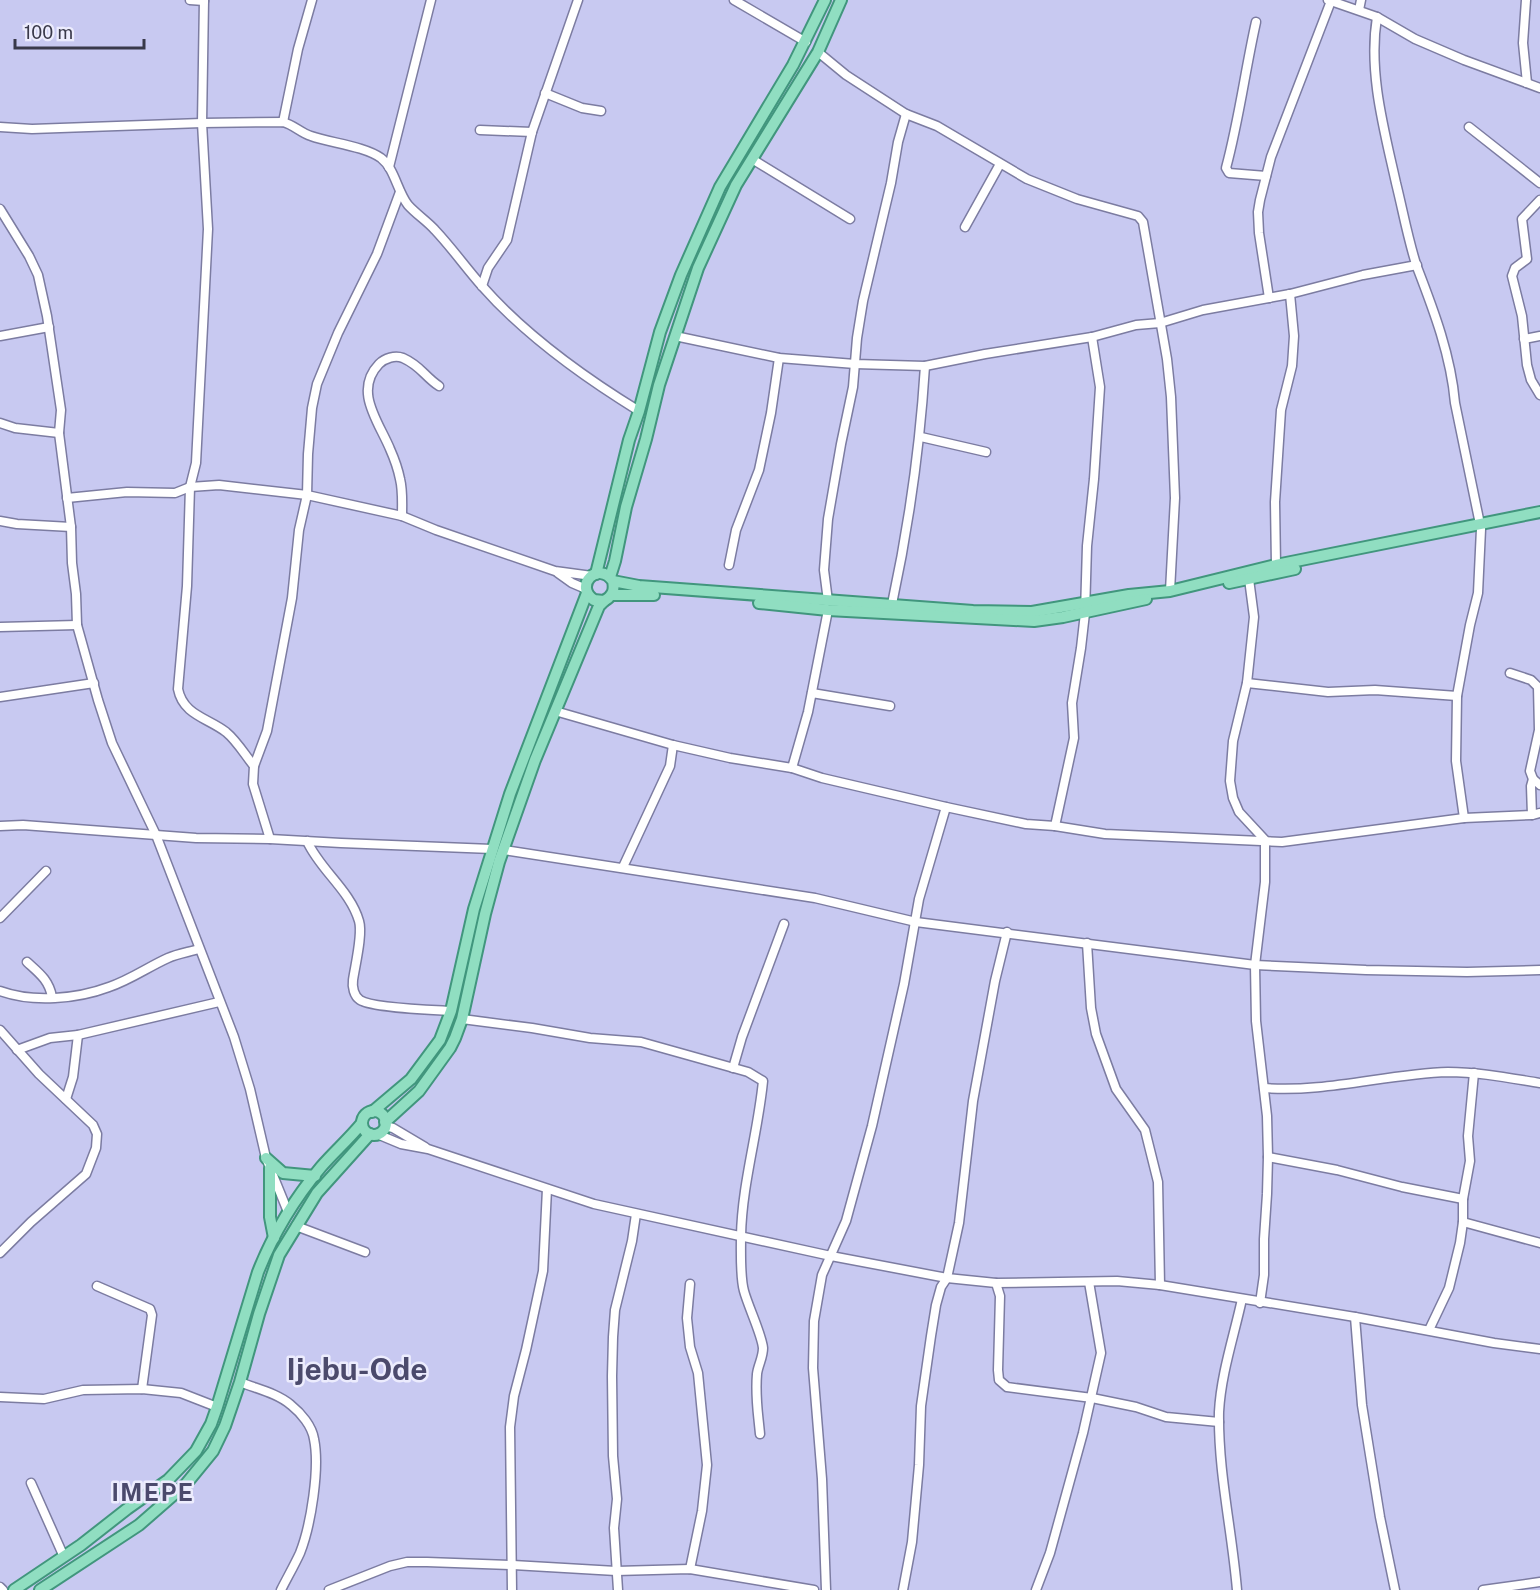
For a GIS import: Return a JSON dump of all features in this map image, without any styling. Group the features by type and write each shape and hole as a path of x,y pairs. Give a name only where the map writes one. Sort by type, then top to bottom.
{"main road":[{"path":"594,575 660,332 681,275 706,215 741,150 806,42 825,0"},
{"path":"40,1590 139,1525 186,1484 213,1451 225,1426 240,1382 271,1275 279,1255 296,1226 317,1193 412,1098 450,1048 462,1019 487,906 535,760 599,606 608,598 614,586 611,579 626,507 675,336 711,236 736,185 818,52 841,0"},
{"path":"586,591 594,600 678,596 828,605 892,604 1016,612 1085,608 1250,579 1540,512"},
{"path":"14,1590 64,1557 178,1471 196,1451 211,1424 217,1407 258,1272 288,1212 315,1176 362,1123 365,1115 394,1096 420,1068 440,1040 451,1011 474,909 517,771 586,591 588,579 601,573 611,579 651,588 1026,621 1050,619 1129,595 1170,591 1276,565 1481,526 1540,518"},
{"path":"372,1112 380,1113 379,1129"},
{"path":"362,1123 364,1130 379,1129"},
{"path":"268,1163 283,1173 315,1176"},
{"path":"268,1163 270,1217 274,1238"}],"street":[{"path":"190,0 204,1 202,123 207,191 207,264 196,463 190,488 187,586 178,678 180,699 193,713 226,732 254,766"},
{"path":"283,122 291,78 312,0"},
{"path":"389,167 431,0"},
{"path":"482,286 488,268 507,240 532,132 578,0"},
{"path":"734,0 806,42"},
{"path":"1359,10 1360,0"},
{"path":"1526,0 1523,43 1527,83"},
{"path":"1269,298 1258,212 1266,176 1330,1 1377,17 1415,39 1464,60 1540,88"},
{"path":"1377,17 1374,37 1378,100 1384,135 1417,266 1435,313 1454,382 1455,403 1481,526 1478,593 1457,696 1456,761 1464,818"},
{"path":"1256,22 1242,87 1238,122 1226,168 1229,173 1266,176"},
{"path":"818,52 846,75 906,114 937,126 1000,164 1050,190 1138,216 1143,222 1167,359 1171,397 1175,498 1170,591"},
{"path":"544,93 582,108 601,111"},
{"path":"792,768 812,693 828,605 824,550 841,444 853,387 863,301 906,114"},
{"path":"0,127 32,129 283,122 294,125 308,135 380,158 389,167 408,205 434,229 482,286 543,344 593,382 639,411"},
{"path":"1469,127 1540,183"},
{"path":"480,130 532,132"},
{"path":"752,159 850,219"},
{"path":"965,227 1000,164"},
{"path":"270,838 253,784 254,766 267,731 292,598 299,530 307,495 312,408 317,384 338,333 377,254 400,192"},
{"path":"1540,200 1522,219 1527,259 1513,272 1522,316 1529,373 1540,395"},
{"path":"0,209 38,275 50,327 54,373 61,410 59,433 71,527 77,625 112,743 156,835 219,1002 244,1069 268,1163 288,1212"},
{"path":"675,336 779,358 855,364 925,366 1092,337 1136,325 1160,323 1203,310 1290,294 1363,275 1417,266"},
{"path":"1276,565 1275,502 1281,410 1292,366 1294,336 1290,294"},
{"path":"0,336 50,327"},
{"path":"1524,339 1540,336"},
{"path":"1055,826 1074,738 1072,703 1085,608 1087,546 1100,387 1092,337"},
{"path":"402,516 401,481 390,448 368,399 368,382 373,370 384,359 400,357 420,367 427,378 439,387"},
{"path":"729,566 736,530 759,470 779,358"},
{"path":"892,604 903,552 921,437 925,366"},
{"path":"0,423 15,428 59,433"},
{"path":"921,437 986,452"},
{"path":"67,498 127,492 176,493 190,488 219,485 307,495 402,516 555,571 594,575"},
{"path":"0,521 71,527"},
{"path":"555,571 586,591"},
{"path":"1250,579 1254,617 1247,683 1233,741 1230,781 1233,798 1239,812 1265,840 1265,882 1255,965 1256,1021 1264,1088 1268,1157 1268,1194 1263,1239 1264,1275 1260,1303"},
{"path":"0,627 77,625"},
{"path":"555,711 673,745 730,758 792,768 822,778 1026,824 1105,834 1282,842 1464,818 1536,814 1531,786 1537,782 1530,771 1539,730 1538,687 1531,680 1510,673"},
{"path":"0,697 94,683"},
{"path":"1247,683 1328,692 1375,690 1457,696"},
{"path":"812,693 890,706"},
{"path":"623,867 670,766 673,745"},
{"path":"826,1590 813,1321 822,1275 846,1221 872,1126 889,1058 919,899 946,807"},
{"path":"0,826 196,838 270,838 492,849"},
{"path":"307,841 314,857 335,880 359,921 361,930 353,981 354,995 361,1001 387,1006 451,1011"},
{"path":"504,850 815,898 916,922 1255,965 1467,972 1540,970"},
{"path":"0,918 46,871"},
{"path":"733,1068 742,1036 783,924"},
{"path":"903,1590 914,1524 921,1406 936,1305 941,1287 947,1278 955,1244 966,1178 973,1101 991,1001 1007,932"},
{"path":"1087,942 1091,1008 1096,1034 1116,1089 1145,1130 1158,1182 1160,1285"},
{"path":"0,991 14,996 75,996 110,987 169,957 199,949"},
{"path":"27,962 46,979 52,997"},
{"path":"17,1050 50,1038 78,1035 219,1002"},
{"path":"462,1019 590,1038 641,1042 748,1072 763,1081 753,1154 744,1191 741,1237 743,1289 763,1345 756,1386 760,1434"},
{"path":"0,1030 17,1050 93,1125 97,1134 96,1148 86,1174 31,1222 0,1253"},
{"path":"66,1099 73,1077 78,1035"},
{"path":"1264,1088 1310,1088 1449,1072 1474,1073 1540,1083"},
{"path":"1429,1330 1449,1288 1463,1222 1463,1199 1470,1161 1468,1136 1474,1073"},
{"path":"379,1129 401,1144 428,1149 594,1204 831,1256 947,1278 996,1283 1117,1281 1160,1285 1540,1349"},
{"path":"1268,1157 1337,1170 1402,1187 1463,1199"},
{"path":"512,1590 510,1427 514,1396 543,1271 546,1189"},
{"path":"618,1590 614,1528 617,1499 613,1456 612,1376 615,1310 632,1241 636,1214"},
{"path":"1463,1222 1540,1243"},
{"path":"296,1226 365,1252"},
{"path":"1036,1590 1050,1553 1092,1398 1101,1353 1089,1282"},
{"path":"996,1283 1000,1296 999,1380 1007,1387 1092,1398 1136,1407 1166,1417 1220,1422"},
{"path":"690,1284 687,1318 690,1347 698,1373 707,1465 702,1511 690,1569"},
{"path":"97,1286 150,1309 152,1316 142,1389"},
{"path":"1237,1590 1220,1459 1220,1422 1222,1385 1242,1299"},
{"path":"1355,1317 1362,1405 1380,1517 1395,1590"},
{"path":"240,1382 282,1398 310,1427 314,1439 311,1511 300,1553 281,1590"},
{"path":"0,1397 44,1399 83,1390 142,1389 181,1393 217,1407"},
{"path":"31,1483 64,1557"},
{"path":"329,1590 390,1566 407,1562 513,1564 616,1571 690,1569 814,1590"},
{"path":"1483,1590 1540,1582"},
{"path":"0,1587 3,1590"}],"district":[{"name":"Ijebu-Ode","path":"357,1370"},
{"name":"IMEPE","path":"153,1493"}]}
